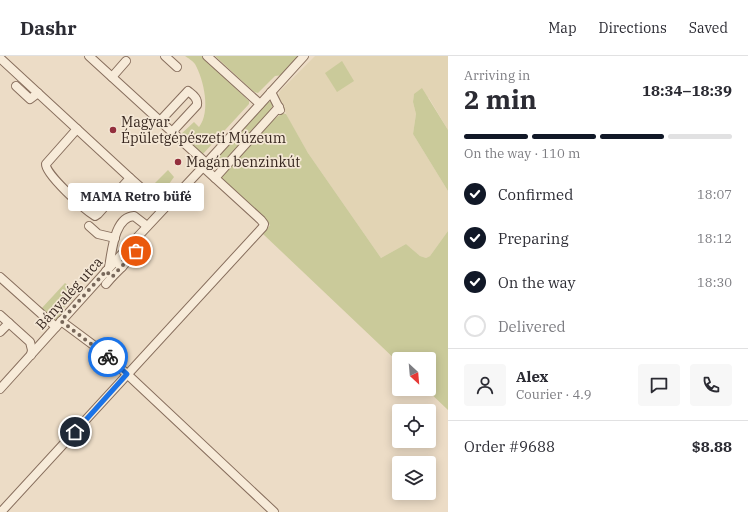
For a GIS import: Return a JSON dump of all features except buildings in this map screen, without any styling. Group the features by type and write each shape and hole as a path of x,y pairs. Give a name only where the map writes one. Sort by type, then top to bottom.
{"street":[{"path":"165,56 177,67"},
{"path":"207,56 260,104"},
{"name":"Bányalég utca","path":"0,389 147,226 205,165 304,56"},
{"path":"1,512 263,227 264,224 215,178 205,165 172,132 112,77 94,57"},
{"path":"0,58 164,208"},
{"path":"112,77 126,61"},
{"path":"16,86 30,99 38,92"},
{"path":"160,121 188,91 196,98 197,105 172,132"},
{"path":"215,178 279,109 271,92"},
{"path":"77,129 46,164 46,169 59,184 95,216 130,178"},
{"path":"112,277 110,267 115,238 118,228 122,222 128,217 134,216 147,226"},
{"path":"89,226 98,234 115,238"},
{"path":"106,284 136,251"},
{"path":"110,267 122,267"},
{"path":"0,277 58,324 96,347 127,374 274,512"},
{"path":"0,315 30,342 32,350 31,355"},
{"path":"0,332 8,323"},
{"path":"30,342 39,342 44,340"}],"shaded area":[{"path":"315,56 448,56 448,130 429,98 414,94 413,102 416,114 413,134 448,191 448,231 430,256 426,258 420,256 406,244 381,258 308,153 289,120 278,96 280,91"}],"green space":[{"path":"185,56 202,56 249,101 249,104 202,155 180,135 194,122 199,127 203,121 205,113 205,96 201,78 194,63"},
{"path":"215,56 300,56 283,75 275,76 258,93 254,92"},
{"path":"342,61 354,81 337,92 325,73"},
{"path":"422,88 448,130 448,191 413,134 416,114 413,102 414,94"},
{"path":"266,101 273,104 271,110 265,118 236,150 218,166 212,169 209,167 208,162"},
{"path":"282,113 286,114 308,153 381,258 406,244 420,256 426,258 430,256 448,231 448,410 433,396 436,396 436,352 392,352 392,356 263,234 270,225 219,178 238,159 268,124"},
{"path":"168,170 174,177 169,184 163,188 155,183"},
{"path":"65,283 75,291 72,301 67,302 56,321 41,309"}],"way so far":[{"path":"108,357 61,321 106,271 112,277 136,251"}],"place":[{"name":"Magyar Épületgépészeti Múzeum","path":"113,130"},
{"name":"Magán benzinkút","path":"178,162"},
{"name":"MAMA Retro büfé","path":"136,251"}],"route":[{"path":"75,432 127,374 108,357"}]}
